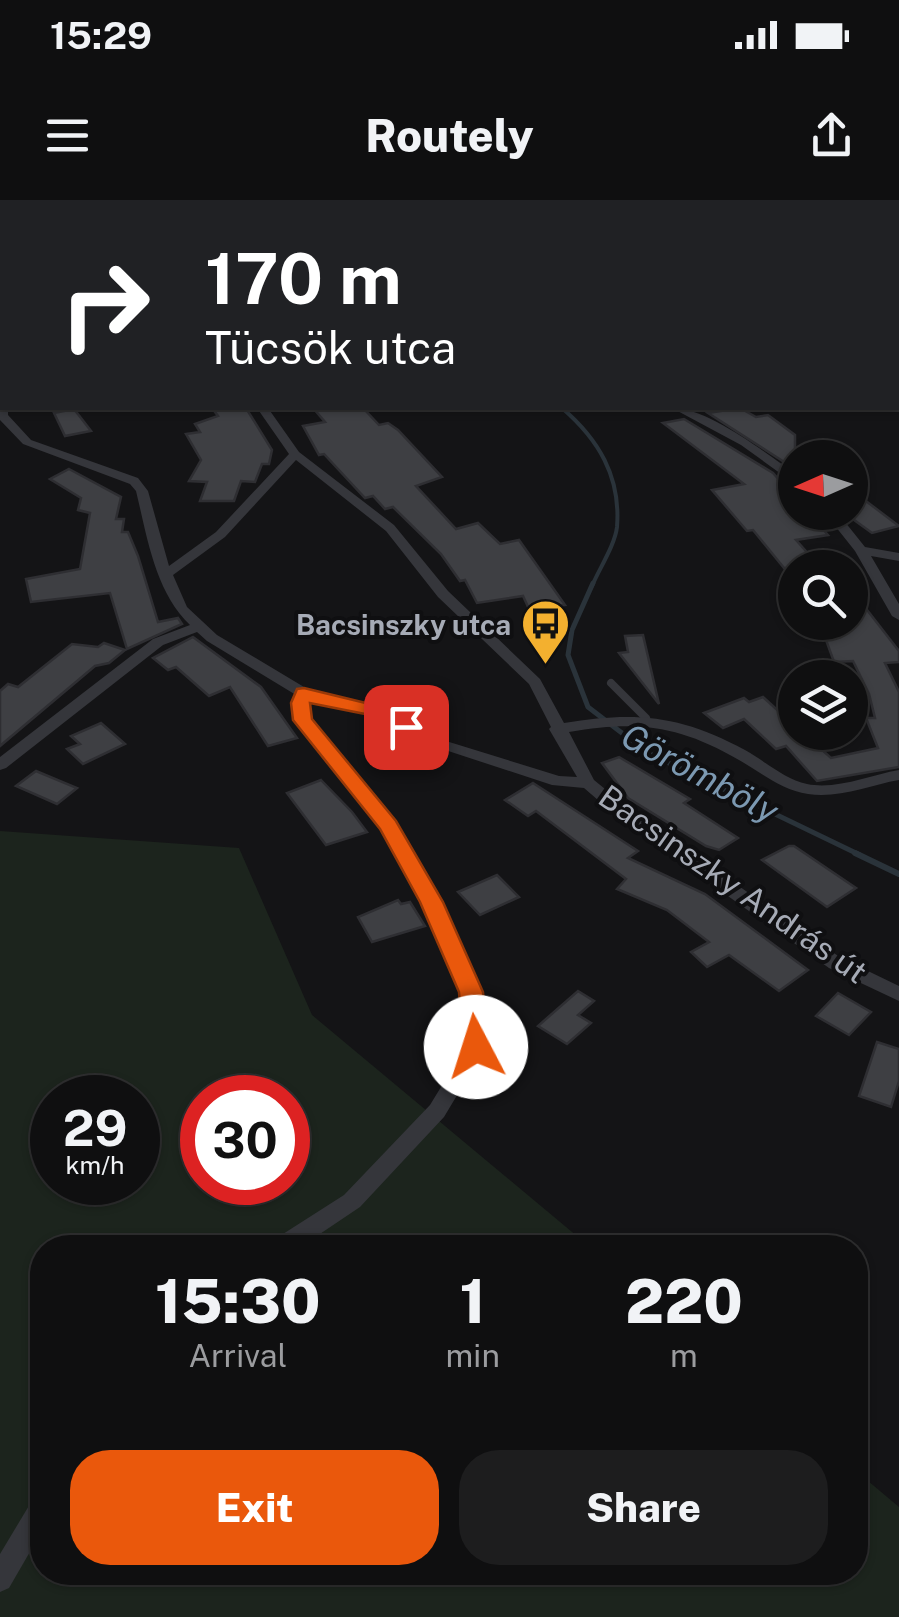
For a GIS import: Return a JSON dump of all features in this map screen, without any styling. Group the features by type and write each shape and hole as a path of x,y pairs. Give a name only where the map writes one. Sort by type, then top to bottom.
{"street":[{"name":"Bacsinszky András út","path":"264,410 295,454 390,528 443,594 514,658 544,694 557,728 588,783 626,815 835,963 899,994"},
{"path":"682,410 745,443 778,467"},
{"path":"4,426 43,450 134,480 142,491 157,554 181,610 196,627 304,694 371,710 440,744 541,776 588,783"},
{"path":"168,573 195,558 240,518 295,454"},
{"path":"845,530 861,550"},
{"path":"868,551 899,557"},
{"path":"868,562 899,616"},
{"path":"0,765 158,642 196,627"},
{"path":"300,1235 352,1200 436,1111 476,1047 471,992 432,902 388,826 303,720 299,712 304,694"},
{"path":"557,728 628,716 646,718 711,738 786,783 814,790 899,775"},
{"path":"0,1578 30,1528"}],"lane":[{"path":"610,683 646,718"}],"shaded area":[{"path":"0,831 239,848 312,1015 576,1235 30,1235 30,1585 868,1585 868,1481 899,1507 899,1617 0,1617"}],"building":[{"path":"75,410 91,431 65,436 54,413"},
{"path":"214,410 247,410 272,450 269,464 262,464 255,482 241,481 234,501 200,501 207,482 189,481 201,460 186,434 200,432 195,424 218,416"},
{"path":"315,410 365,410 379,425 388,423 398,430 442,477 416,486 456,529 478,523 500,544 519,540 565,605 529,609 523,596 477,603 465,580 460,581 441,554 393,507 385,509 373,496 365,498 324,454 319,455 303,426 325,422"},
{"path":"744,410 756,417 768,415 795,435 795,440 778,440 778,458 708,413"},
{"path":"684,419 773,473 778,479 778,530 824,530 828,535 796,540 805,550 778,550 778,561 712,490 744,484 663,423"},
{"path":"69,469 121,497 116,519 124,519 122,532 128,532 138,556 158,622 178,618 182,624 127,649 110,593 31,602 26,579 80,569 90,513 78,510 81,498 50,479"},
{"path":"868,503 899,526 872,533 868,530"},
{"path":"868,611 899,651 899,662 885,663 899,692 899,767 817,781 790,750 822,750 831,758 878,748 868,723 868,718 875,718 868,692 868,660 833,660 826,640 868,640"},
{"path":"643,635 659,704 619,653 628,652 625,636"},
{"path":"193,637 261,687 297,738 268,746 230,687 209,696 176,667 168,670 153,658"},
{"path":"104,643 125,650 109,663 95,666 0,746 0,691 8,684 18,687 72,644 98,647"},
{"path":"763,697 778,711 776,749 744,719 723,728 704,713 744,698 749,702"},
{"path":"101,723 125,744 83,764 67,749 80,744 71,736"},
{"path":"619,757 690,799 684,803 738,838 719,850 706,846 628,798 602,763"},
{"path":"36,771 77,788 57,804 16,786"},
{"path":"321,780 367,832 326,845 287,793"},
{"path":"533,783 638,851 628,858 705,894 808,970 779,991 729,955 707,967 691,952 709,942 667,910 617,889 626,879 536,811 528,816 505,800"},
{"path":"789,846 856,888 827,907 762,860"},
{"path":"497,875 519,897 480,915 458,892"},
{"path":"398,900 401,904 410,902 425,926 372,942 358,917"},
{"path":"578,991 594,1001 578,1015 591,1023 567,1044 538,1026"},
{"path":"838,993 871,1012 849,1035 816,1016"},
{"path":"877,1042 899,1049 899,1081 891,1107 859,1096"}],"waterway":[{"name":"Görömböly","path":"564,410 596,446 615,491 616,534 592,586"},
{"name":"Görömböly","path":"593,583 572,630 568,655 588,707 648,753 860,855"},
{"name":"Görömböly","path":"855,853 899,874"}],"place":[{"name":"Bacsinszky utca","path":"546,666"}],"route":[{"path":"406,727 371,710 304,694 300,703 303,720 388,826 432,902 471,992 476,1047"}]}
